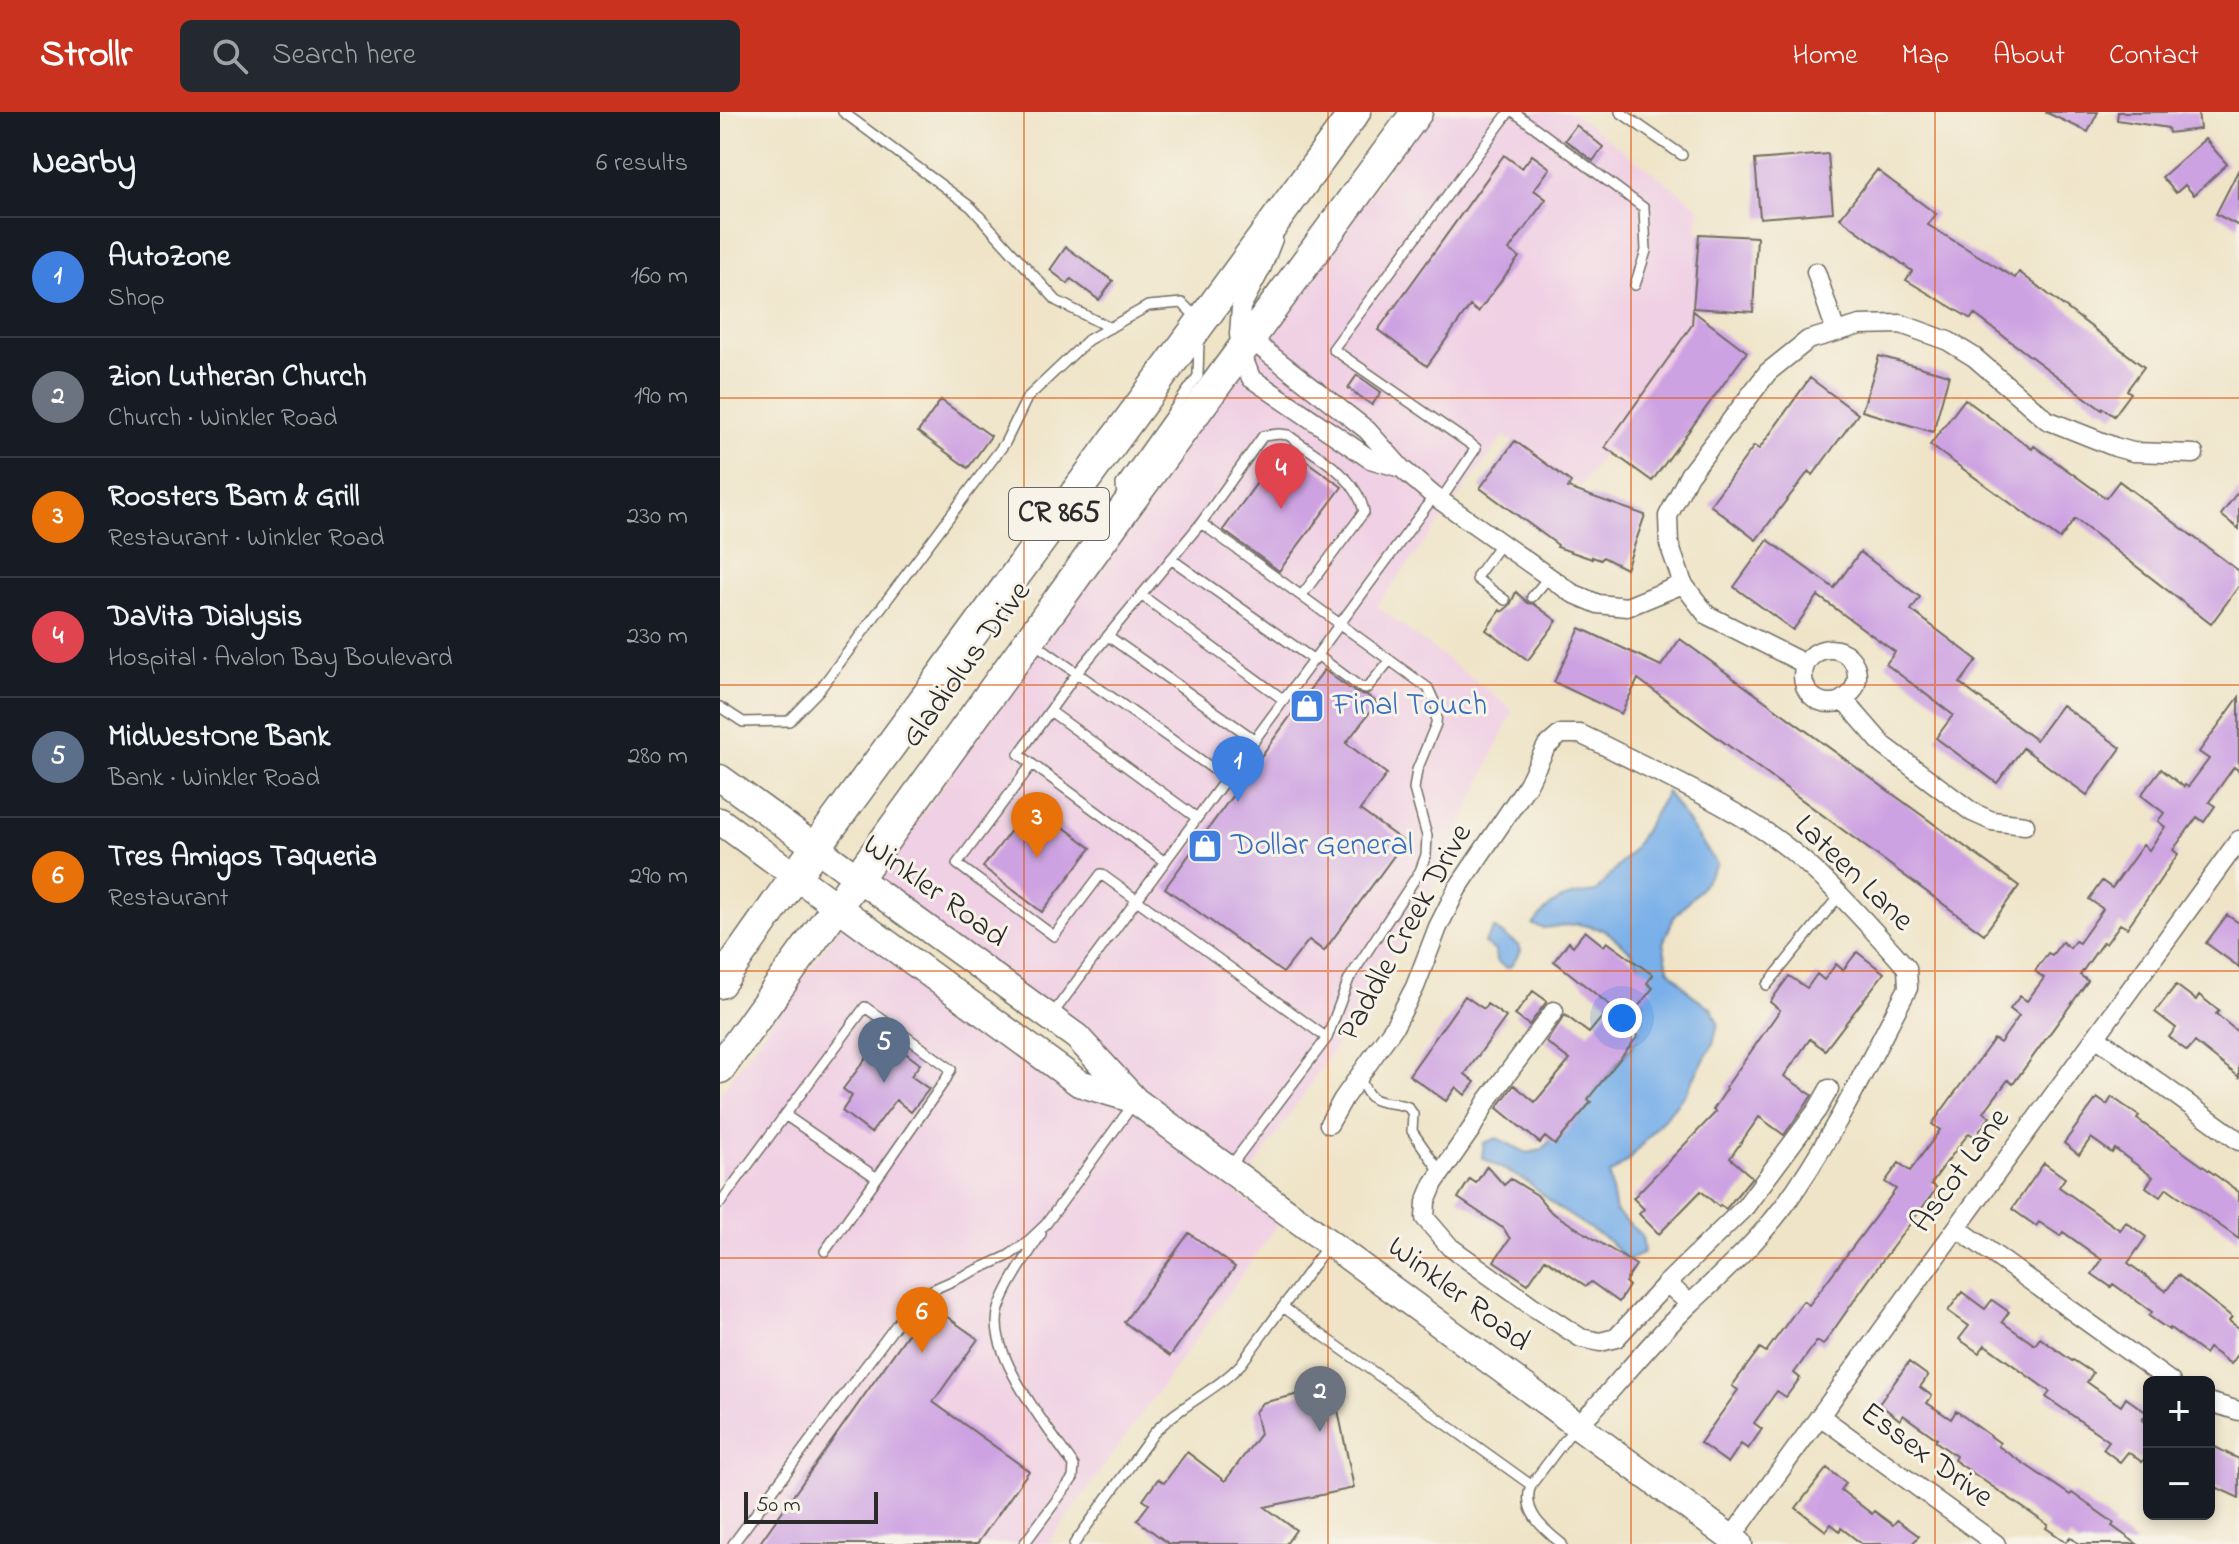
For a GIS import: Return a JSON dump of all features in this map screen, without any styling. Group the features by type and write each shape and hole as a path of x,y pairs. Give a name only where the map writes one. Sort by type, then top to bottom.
{"main road":[{"name":"Gladiolus Drive","path":"720,983 816,847 1355,112"},
{"name":"Gladiolus Drive","path":"720,1068 1122,512 1417,112"}],"street":[{"path":"1288,203 1262,267 1241,307 1239,334 1246,346 1251,378 1370,459 1401,468"},
{"path":"1816,272 1836,332"},
{"path":"1805,664 1707,615 1683,584 1669,544 1668,516 1689,475 1768,372 1808,340 1860,325 1901,324 1948,341 1974,357 2047,420 2133,452 2194,454"},
{"path":"1246,346 1367,430 1401,468 1437,498 1572,593 1598,604 1627,607 1683,584"},
{"path":"1827,649 1836,649 1852,660 1857,678 1850,693 1843,699 1825,702 1808,691 1803,674 1805,664 1811,657 1827,649"},
{"path":"1843,699 1883,745 1972,812 1992,821 2025,825"},
{"name":"Lateen Lane","path":"1536,770 1546,747 1561,734 1580,734 1729,810 1766,832 1801,859 1907,968 1908,988 1840,1117 1791,1195 1752,1245 1690,1304 1578,1424"},
{"name":"Paddle Creek Drive","path":"1329,1124 1394,1027 1415,987 1438,927 1457,889 1536,770"},
{"name":"Winkler Road","path":"720,778 1077,1037 1136,1101 1735,1541"},
{"name":"Winkler Road","path":"720,821 1079,1083 1136,1101"},
{"name":"Ascot Lane","path":"1735,1541 1820,1416 2096,1037 2233,863 2239,840"},
{"path":"1554,1011 1487,1101 1441,1173 1426,1202 1425,1218 1450,1247 1581,1338 1600,1342 1616,1338 1745,1207 1817,1110 1829,1089"},
{"path":"2096,1037 2239,1141"},
{"path":"1768,1175 1791,1195"},
{"path":"1957,1228 2163,1376"},
{"path":"1667,1283 1690,1304"},
{"path":"2215,1404 2239,1411"},
{"name":"Essex Drive","path":"1820,1416 1996,1544"}],"lane":[{"path":"843,112 971,207 1057,301 1110,328"},
{"path":"1049,1018 1340,624 1476,448 1333,349 1511,112 1644,208 1646,251 1635,285"},
{"path":"1620,112 1682,155"},
{"path":"720,707 743,722 789,721 820,689 1005,443 1027,398 1088,340 1148,306 1182,303 1200,322 1198,376 1121,484 1122,512"},
{"path":"1165,862 1019,754 1077,673 1201,523 1263,436 1288,435 1352,483 1362,499 1364,512 1302,595"},
{"path":"1201,523 1428,688 1437,708 1436,724 1417,770 1414,789 1427,836 1426,855 1420,871 1349,979 1327,1038 1229,1168"},
{"path":"1501,543 1477,579 1505,600"},
{"path":"1171,559 1360,687 1367,688 1390,660"},
{"path":"1532,597 1549,577"},
{"path":"1141,595 1284,700"},
{"path":"1108,636 1255,740"},
{"path":"1031,640 1226,778"},
{"path":"1050,711 1197,818"},
{"path":"1032,764 957,864 1054,936 1101,874 1327,1038"},
{"path":"1767,985 1839,896"},
{"path":"720,1203 865,1007 951,1069 825,1251"},
{"path":"1360,1077 1365,1092 1372,1100 1408,1107 1413,1114 1412,1131 1441,1173"},
{"path":"1024,1544 1073,1478 1074,1466 1009,1368 999,1343 999,1310 1046,1224 1136,1101"},
{"path":"785,1115 877,1178"},
{"path":"733,1544 911,1305 923,1294 1008,1256 1046,1224"},
{"path":"1074,1544 1160,1427 1181,1408 1228,1378 1241,1364 1330,1242"},
{"path":"1283,1307 1531,1485"},
{"path":"1562,1544 1539,1524 1530,1509 1528,1492 1578,1424"}],"shaded area":[{"path":"1430,112 1571,112 1686,197 1699,208 1692,326 1580,487 1504,436 1377,606 1513,710 1424,907 1251,1173 1148,1097 876,880 1175,459"},
{"path":"843,922 1131,1109 1241,1188 1238,1194 1279,1223 1048,1544 720,1544 720,1094"}],"water":[{"path":"1667,792 1717,864 1701,888 1674,917 1663,943 1668,968 1690,993 1712,1009 1718,1023 1713,1044 1685,1094 1629,1160 1609,1175 1616,1212 1642,1236 1644,1253 1627,1261 1609,1241 1558,1208 1528,1182 1482,1158 1484,1143 1497,1138 1527,1153 1542,1150 1634,1044 1643,1018 1644,973 1630,951 1605,930 1578,924 1543,928 1533,925 1546,909 1560,900 1596,892 1634,848"},
{"path":"1494,928 1519,946 1521,951 1510,967 1506,968 1496,961 1495,951 1484,943"}],"building":[{"path":"2045,112 2098,112 2088,132"},
{"path":"2118,112 2198,112 2200,129 2169,133 2168,128 2117,120"},
{"path":"1576,125 1603,147 1593,161 1565,140"},
{"path":"2205,139 2227,164 2194,195 2185,185 2176,193 2162,177"},
{"path":"1828,154 1833,212 1760,218 1755,160"},
{"path":"1504,155 1522,168 1532,155 1550,168 1534,190 1546,199 1509,250 1519,257 1478,312 1470,306 1427,366 1378,330"},
{"path":"2239,169 2239,226 2216,214"},
{"path":"1877,170 1936,214 1928,225 2015,278 2019,272 2144,367 2127,390 2131,393 2114,416 1974,314 1971,319 1906,280 1912,271 1840,218"},
{"path":"1699,234 1757,237 1753,312 1693,308"},
{"path":"1066,247 1113,281 1099,300 1071,279 1068,284 1050,270"},
{"path":"1693,311 1747,352 1652,481 1605,447 1692,325"},
{"path":"1879,356 1949,375 1933,432 1862,411"},
{"path":"1357,375 1381,392 1372,405 1348,388"},
{"path":"1810,378 1858,414 1813,475 1809,471 1756,540 1710,505 1754,446 1759,449"},
{"path":"1965,399 2032,449 2034,446 2106,498 2119,481 2239,571 2239,586 2211,624 2075,519 2060,539 1930,445"},
{"path":"941,400 991,436 968,468 918,432"},
{"path":"1515,441 1571,482 1568,488 1645,515 1626,569 1603,557 1601,560 1592,559 1557,547 1480,488"},
{"path":"1284,445 1342,487 1279,571 1223,530"},
{"path":"2239,490 2239,529 2221,515"},
{"path":"1768,540 1834,588 1860,552 1920,597 1911,610 1977,660 1960,683 1971,692 2036,740 2062,705 2121,748 2087,795 2023,748 1997,783 1936,738 1953,715 1886,664 1895,652 1818,596 1793,630 1734,587"},
{"path":"1516,592 1557,621 1528,660 1486,630 1500,610 1502,612 1510,605"},
{"path":"1580,628 1661,666 1680,639 2019,886 1984,934 1638,679 1621,714 1554,682"},
{"path":"1324,670 1356,693 1367,695 1377,703 1346,743 1387,774 1360,810 1404,842 1324,951 1309,940 1283,973 1165,888"},
{"path":"2239,697 2239,771 2234,767 2209,802 2215,806 2204,822 2197,817 2173,850 2178,854 2127,928 2120,924 2106,944 2103,942 2080,975 2088,981 2013,1084 2008,1080 1984,1112 1990,1117 1975,1137 1969,1133 1946,1163 1931,1184 1937,1188 1823,1345 1817,1341 1794,1373 1800,1378 1786,1397 1777,1391 1754,1423 1762,1429 1748,1449 1741,1444 1728,1463 1700,1443 1738,1390 1732,1386 1760,1348 1766,1352 1803,1301 1809,1305 1896,1189 1885,1182 1899,1163 1910,1171 1940,1130 1932,1124 1994,1039 2000,1043 2019,1016 2010,1009 2020,996 2027,1001 2044,978 2035,971 2048,953 2052,955 2062,942 2070,948 2075,941 2079,943 2103,909 2089,899 2102,881 2112,888 2143,845 2149,850 2165,827 2158,821 2164,813 2141,795 2161,769 2188,787 2209,759 2199,752"},
{"path":"1032,803 1091,848 1042,912 983,867"},
{"path":"2227,915 2239,923 2239,967 2206,943"},
{"path":"1585,931 1604,946 1607,942 1653,975 1647,983 1653,988 1624,1024 1638,1036 1588,1099 1591,1102 1555,1145 1545,1137 1540,1143 1497,1108 1514,1085 1535,1102 1570,1060 1546,1042 1565,1015 1589,1033 1611,1006 1554,961 1569,942 1573,946"},
{"path":"1857,952 1884,973 1825,1050 1810,1039 1784,1076 1812,1095 1807,1103 1784,1135 1759,1117 1730,1158 1752,1177 1726,1209 1719,1207 1701,1191 1659,1234 1639,1214 1644,1209 1633,1198 1716,1112 1713,1110 1726,1087 1780,1010 1770,1002 1789,976 1807,988 1817,974 1824,980 1836,964 1843,970"},
{"path":"2176,985 2196,1000 2199,995 2239,1033 2239,1077 2195,1042 2187,1051 2169,1037 2176,1028 2155,1012"},
{"path":"1533,991 1547,1001 1529,1025 1515,1015"},
{"path":"1465,996 1484,1009 1487,1004 1506,1017 1465,1074 1475,1082 1465,1095 1456,1087 1446,1101 1409,1075"},
{"path":"892,1043 920,1064 911,1076 929,1089 911,1112 896,1100 871,1133 842,1111 852,1096 843,1089 876,1045 885,1052"},
{"path":"2112,1097 2139,1116 2137,1119 2239,1192 2239,1239 2167,1188 2160,1197 2146,1187 2153,1177 2115,1149 2112,1153 2091,1138 2079,1155 2064,1143 2097,1098 2107,1105"},
{"path":"2044,1163 2065,1178 2059,1187 2120,1230 2126,1222 2146,1237 2128,1263 2166,1291 2178,1275 2232,1317 2229,1321 2239,1328 2239,1353 2231,1364 2209,1348 2205,1354 2149,1316 2152,1312 2113,1284 2111,1287 2092,1274 2102,1260 2063,1232 2060,1236 2039,1222 2036,1226 2012,1209"},
{"path":"1487,1166 1504,1185 1511,1179 1537,1195 1551,1212 1636,1265 1625,1282 1629,1286 1619,1302 1591,1282 1586,1286 1545,1259 1528,1284 1494,1261 1510,1239 1504,1229 1458,1198 1470,1179 1476,1183"},
{"path":"1189,1233 1235,1267 1170,1356 1124,1322"},
{"path":"1962,1292 1985,1309 1992,1300 2009,1312 2002,1322 2035,1345 2040,1338 2093,1373 2087,1382 2121,1406 2126,1398 2143,1410 2142,1462 2128,1452 2120,1462 2103,1449 2109,1441 2046,1397 2050,1392 1985,1345 1979,1353 1959,1339 1969,1326 1948,1311"},
{"path":"929,1304 978,1339 933,1402 1029,1471 977,1544 759,1544"},
{"path":"1909,1362 1928,1376 1920,1387 1932,1396 1927,1403 1951,1419 1956,1411 2000,1443 1998,1446 2070,1495 2072,1493 2137,1544 2079,1544 2070,1537 2066,1542 2046,1528 2048,1525 1954,1460 1956,1456 1935,1441 1937,1439 1903,1415 1900,1420 1879,1404"},
{"path":"1333,1386 1354,1488 1265,1507 1296,1530 1286,1544 1169,1544 1137,1520 1149,1504 1143,1500 1158,1479 1164,1483 1187,1452 1225,1481 1260,1434 1255,1412 1262,1403"},
{"path":"2215,1447 2239,1459 2239,1498 2215,1487"},
{"path":"1827,1468 1846,1483 1841,1490 1872,1514 1874,1511 1893,1525 1897,1520 1919,1536 1912,1544 1862,1544 1831,1524 1826,1531 1796,1508"}],"place":[{"name":"DaVita Dialysis","path":"1281,509"},
{"name":"Final Touch","path":"1307,706"},
{"name":"AutoZone","path":"1238,802"},
{"name":"Dollar General","path":"1205,846"},
{"name":"Roosters Barn & Grill","path":"1037,858"},
{"name":"MidWestOne Bank","path":"884,1083"},
{"name":"Tres Amigos Taqueria","path":"922,1353"},
{"name":"Zion Lutheran Church","path":"1320,1432"}]}
